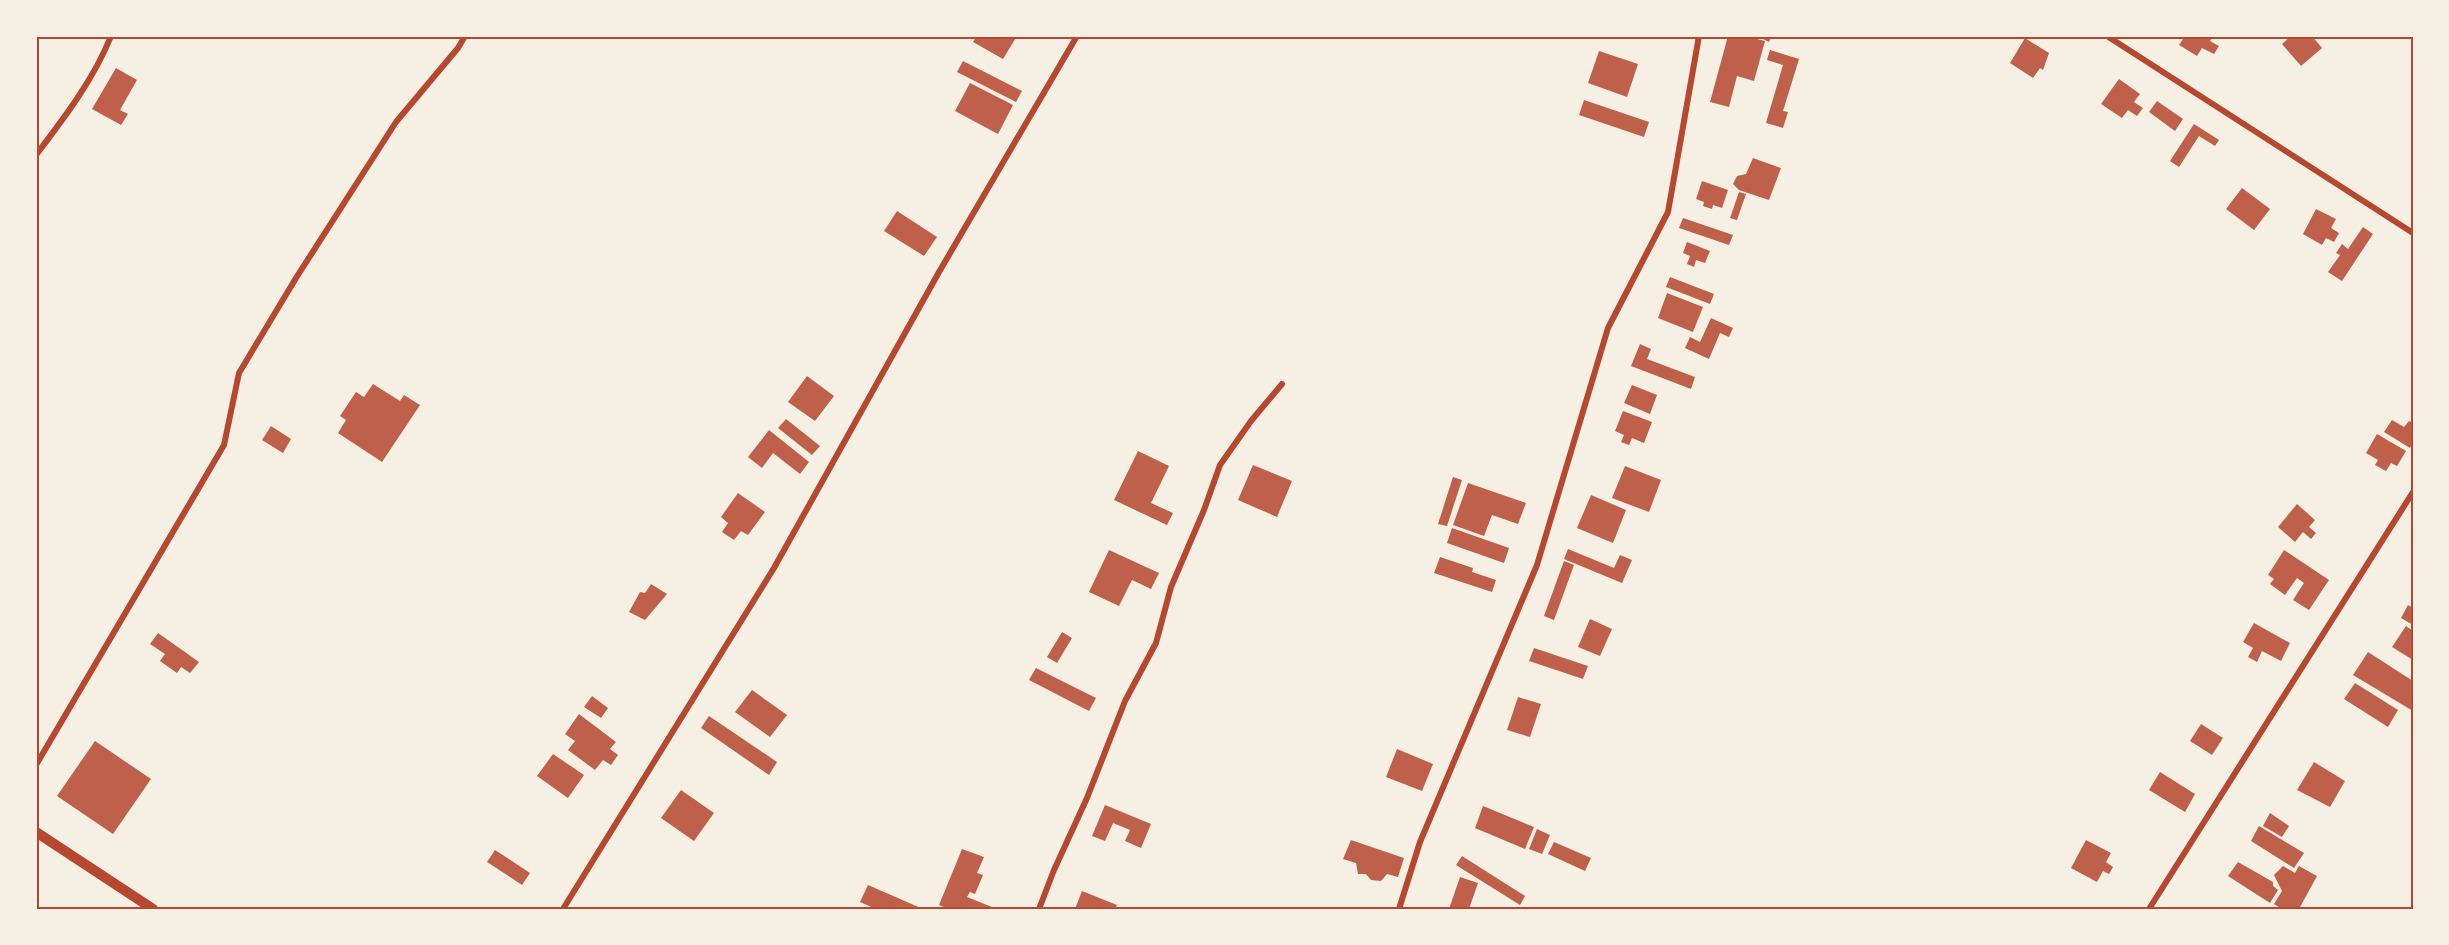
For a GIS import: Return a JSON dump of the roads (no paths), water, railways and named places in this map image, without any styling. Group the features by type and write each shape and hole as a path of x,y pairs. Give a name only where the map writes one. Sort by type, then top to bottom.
{"street":[{"path":"36,155 70,110 105,51 111,36"},
{"path":"36,765 224,445 239,373 296,278 396,122 458,48 465,36"},
{"path":"563,909 774,568 939,272 1077,36"},
{"path":"1399,909 1420,842 1537,565 1608,328 1668,212 1699,36"},
{"path":"2107,36 2413,233"},
{"path":"1039,909 1087,798 1125,701 1156,643 1172,587 1220,465 1251,421 1282,384"},
{"path":"2149,909 2413,492"},
{"path":"36,832 153,909"}]}
